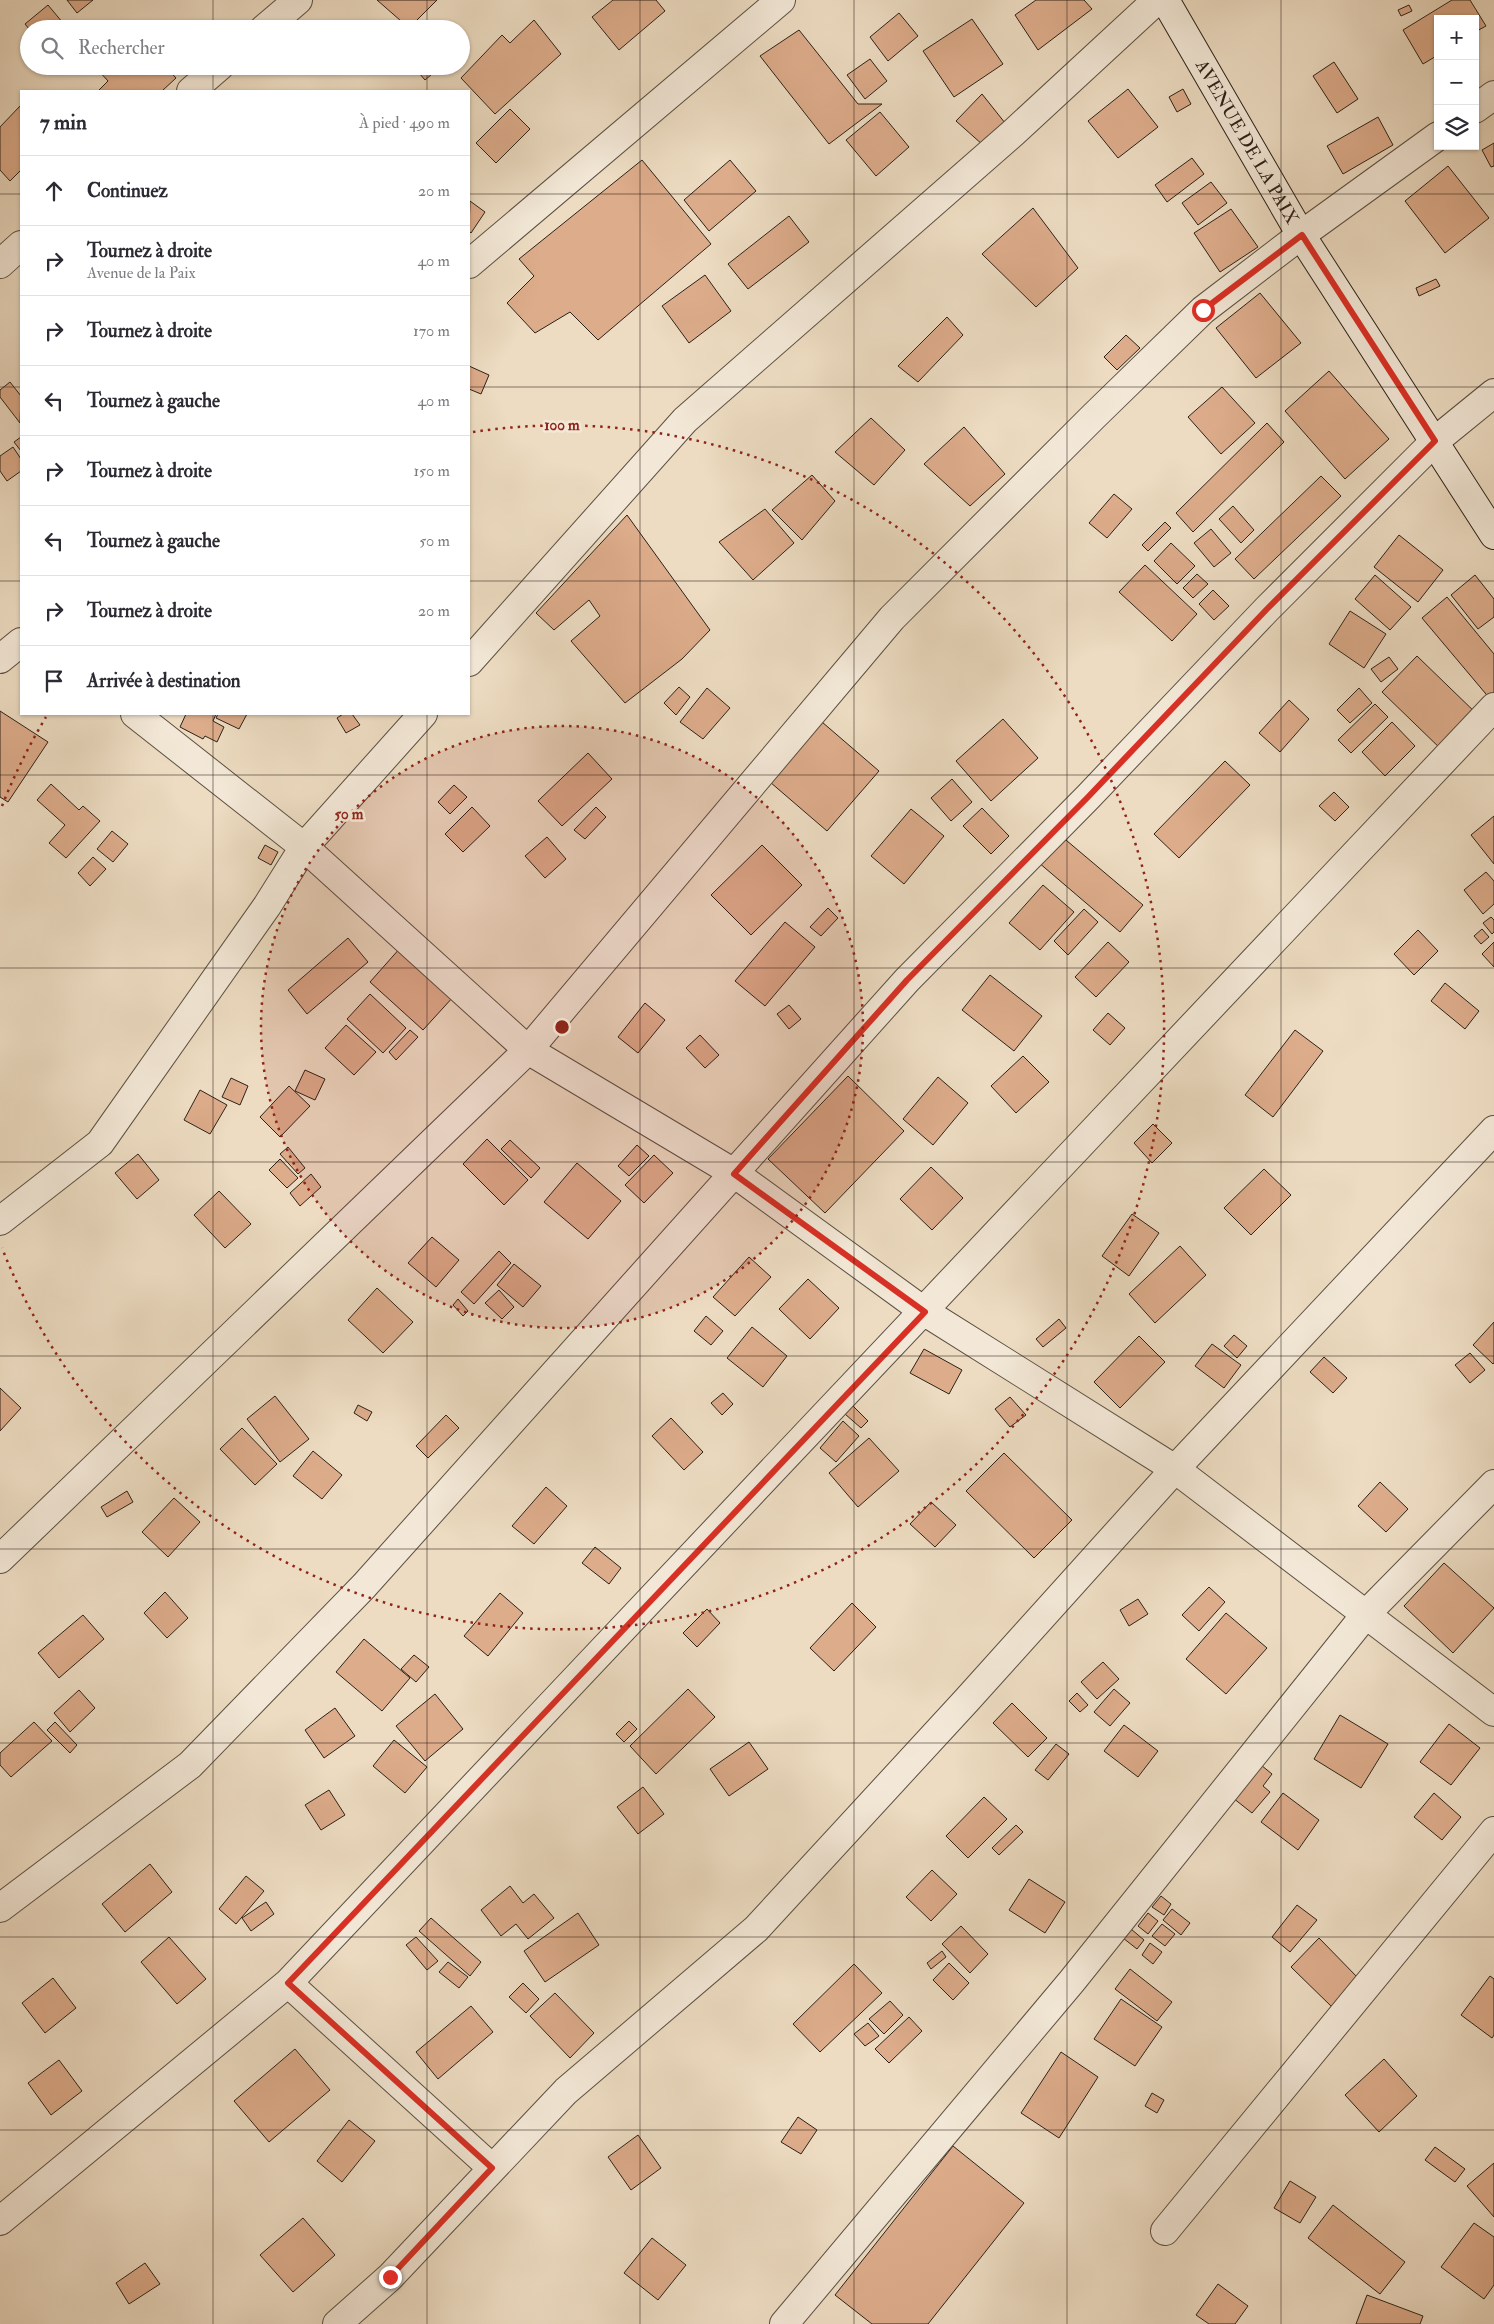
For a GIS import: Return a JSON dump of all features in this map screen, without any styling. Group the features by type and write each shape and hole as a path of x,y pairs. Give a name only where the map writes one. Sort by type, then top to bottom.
{"street":[{"path":"275,20 298,0"},
{"path":"470,263 781,0"},
{"path":"470,661 685,420 1013,133 1157,0"},
{"name":"AVENUE DE LA PAIX","path":"1165,0 1302,235 1494,535"},
{"path":"192,90 210,75"},
{"path":"1479,106 1494,96"},
{"path":"0,1559 528,1050 892,618 1094,416 1203,310 1434,139"},
{"path":"0,264 20,246"},
{"path":"0,1908 190,1765 364,1586 907,980 1088,797 1267,609 1435,441 1494,393"},
{"path":"0,659 20,643"},
{"path":"0,2221 288,1983 925,1312 1494,707"},
{"path":"136,715 304,847 528,1050 734,1174 925,1312 1175,1469 1494,1712"},
{"path":"0,1221 100,1143 267,906 304,847 422,715"},
{"path":"337,2324 390,2277 566,2091 756,1928 966,1701 1175,1469 1494,1130"},
{"path":"784,2324 1072,1980 1366,1614 1494,1484"},
{"path":"1165,2231 1494,1831"},
{"path":"288,1983 492,2168"}],"building":[{"path":"67,0 93,0 77,13"},
{"path":"377,0 437,0 417,20 400,20"},
{"path":"613,0 656,0 665,11 619,50 592,17"},
{"path":"1036,0 1084,0 1092,9 1038,50 1015,15"},
{"path":"1452,0 1470,0 1486,26 1479,30 1479,15 1434,15 1434,57 1423,64 1403,30"},
{"path":"48,5 60,20 30,20"},
{"path":"1409,5 1412,11 1401,16 1398,10"},
{"path":"899,13 918,36 888,61 870,37"},
{"path":"972,19 1003,64 954,97 923,51"},
{"path":"534,20 561,54 495,114 461,78 464,75 470,75 470,69 502,35 510,43"},
{"path":"799,30 858,104 882,104 829,144 760,56"},
{"path":"870,59 887,81 865,99 847,75"},
{"path":"1334,62 1358,99 1337,113 1313,76"},
{"path":"103,75 173,75 176,78 163,90 99,90 108,81"},
{"path":"421,75 431,75 425,80"},
{"path":"1128,89 1158,127 1118,158 1088,121"},
{"path":"1183,89 1191,104 1177,112 1169,97"},
{"path":"982,94 1013,133 983,145 956,121"},
{"path":"20,106 20,171 10,181 0,170 0,127"},
{"path":"510,109 530,129 496,163 476,143"},
{"path":"880,112 909,147 876,176 846,140"},
{"path":"1378,117 1393,145 1343,174 1327,146"},
{"path":"1494,143 1494,166 1491,167 1482,150"},
{"path":"1192,158 1204,174 1167,202 1155,185"},
{"path":"642,160 711,244 598,340 570,312 535,333 507,303 534,276 519,259"},
{"path":"730,160 756,191 709,231 684,200"},
{"path":"1448,166 1489,218 1445,253 1405,201"},
{"path":"1211,182 1227,203 1198,225 1182,203"},
{"path":"470,201 485,212 470,232"},
{"path":"1033,208 1078,268 1036,307 982,254"},
{"path":"1231,209 1258,247 1220,272 1194,233"},
{"path":"789,216 809,242 748,289 728,264"},
{"path":"705,275 731,311 689,343 662,306"},
{"path":"1436,279 1440,286 1419,296 1416,288"},
{"path":"1260,293 1301,343 1256,378 1216,328"},
{"path":"947,317 963,335 918,382 898,366"},
{"path":"1126,335 1140,348 1117,370 1104,357"},
{"path":"470,366 489,375 481,394 470,389"},
{"path":"1329,371 1389,439 1345,479 1285,411"},
{"path":"10,382 20,395 20,423 0,397 0,390"},
{"path":"1222,387 1255,423 1221,454 1188,417"},
{"path":"871,418 905,450 874,485 835,452"},
{"path":"1267,423 1284,442 1193,532 1176,513"},
{"path":"964,427 1005,474 970,506 924,464"},
{"path":"20,438 20,450 14,442"},
{"path":"13,447 20,458 20,472 7,481 0,471 0,456"},
{"path":"812,475 835,501 802,540 772,510"},
{"path":"1321,476 1341,496 1254,579 1235,559"},
{"path":"1114,494 1132,509 1107,538 1089,523"},
{"path":"1233,506 1254,530 1241,543 1219,519"},
{"path":"765,509 794,543 753,580 719,542"},
{"path":"627,515 710,630 682,659 625,703 571,641 600,616 589,600 554,630 536,613"},
{"path":"1165,522 1171,528 1148,551 1142,545"},
{"path":"1211,529 1231,553 1214,567 1194,543"},
{"path":"1399,535 1443,570 1418,602 1374,567"},
{"path":"1171,543 1195,566 1177,584 1154,561"},
{"path":"1145,565 1197,614 1172,641 1119,592"},
{"path":"1197,574 1208,584 1193,598 1183,588"},
{"path":"1375,575 1411,607 1390,630 1355,599"},
{"path":"1475,575 1494,599 1494,617 1478,629 1451,595"},
{"path":"1213,590 1229,606 1214,620 1199,604"},
{"path":"1447,597 1494,654 1494,698 1491,700 1422,618"},
{"path":"1350,611 1386,634 1364,668 1329,644"},
{"path":"1417,656 1480,717 1445,753 1382,692"},
{"path":"1389,657 1398,669 1381,682 1371,669"},
{"path":"679,687 690,697 676,715 664,703"},
{"path":"707,688 730,708 703,739 680,722"},
{"path":"1359,688 1372,703 1350,723 1337,710"},
{"path":"1289,700 1309,719 1280,752 1259,733"},
{"path":"1375,704 1388,717 1351,753 1338,740"},
{"path":"0,711 48,742 8,802 0,797"},
{"path":"186,715 216,715 213,721 224,727 217,742 205,736 203,739 180,727"},
{"path":"218,715 246,715 239,729 216,718"},
{"path":"342,715 353,715 360,725 346,733 337,718"},
{"path":"1003,719 1038,758 991,801 956,761"},
{"path":"822,722 879,771 827,831 770,782"},
{"path":"1392,722 1415,746 1385,776 1362,752"},
{"path":"588,753 612,779 562,826 538,801"},
{"path":"1225,761 1250,785 1179,858 1154,834"},
{"path":"952,779 972,802 951,821 931,798"},
{"path":"51,784 79,810 83,806 100,821 66,858 49,843 65,825 37,800"},
{"path":"454,785 467,797 450,814 438,802"},
{"path":"1334,792 1349,807 1335,821 1319,806"},
{"path":"472,807 490,826 463,852 445,834"},
{"path":"596,807 606,817 585,839 574,830"},
{"path":"982,808 1009,836 991,854 963,826"},
{"path":"911,809 944,836 904,884 871,856"},
{"path":"1494,816 1494,864 1471,835"},
{"path":"112,831 128,844 113,862 97,849"},
{"path":"1060,835 1143,905 1120,932 1038,862"},
{"path":"547,837 566,859 545,878 525,856"},
{"path":"265,845 278,852 271,865 258,858"},
{"path":"762,845 802,885 751,935 711,895"},
{"path":"93,857 106,869 90,886 78,873"},
{"path":"1486,872 1494,881 1494,904 1483,914 1464,890"},
{"path":"1043,885 1074,912 1040,950 1009,923"},
{"path":"828,908 838,918 821,936 810,927"},
{"path":"1084,909 1098,922 1068,955 1054,941"},
{"path":"1491,917 1494,920 1494,932 1492,934 1483,923"},
{"path":"785,922 815,947 765,1006 735,981"},
{"path":"1482,929 1489,937 1481,944 1474,936"},
{"path":"1418,930 1438,951 1414,975 1394,954"},
{"path":"348,938 368,962 307,1014 288,990"},
{"path":"1108,942 1129,962 1096,997 1075,977"},
{"path":"1494,942 1494,967 1482,954"},
{"path":"401,947 454,996 423,1030 370,982"},
{"path":"990,975 1042,1016 1014,1051 962,1010"},
{"path":"1445,983 1479,1011 1465,1029 1431,1001"},
{"path":"370,994 406,1028 383,1053 347,1019"},
{"path":"645,1003 665,1020 638,1053 618,1037"},
{"path":"789,1005 801,1019 789,1029 777,1014"},
{"path":"1108,1013 1125,1028 1110,1045 1093,1030"},
{"path":"346,1025 376,1052 354,1075 325,1048"},
{"path":"410,1030 418,1037 396,1060 389,1052"},
{"path":"1295,1030 1323,1051 1273,1117 1245,1095"},
{"path":"700,1035 719,1055 705,1068 686,1048"},
{"path":"1023,1056 1049,1082 1016,1113 991,1086"},
{"path":"305,1070 325,1079 315,1100 295,1091"},
{"path":"848,1076 904,1131 825,1213 768,1159"},
{"path":"938,1077 968,1103 933,1145 903,1119"},
{"path":"231,1078 248,1086 240,1105 222,1097"},
{"path":"289,1086 310,1106 280,1137 260,1117"},
{"path":"200,1090 227,1105 210,1134 184,1120"},
{"path":"1153,1124 1172,1143 1152,1163 1134,1143"},
{"path":"487,1139 528,1180 504,1205 463,1164"},
{"path":"510,1140 540,1168 531,1178 501,1149"},
{"path":"637,1145 649,1156 629,1176 618,1166"},
{"path":"288,1147 305,1168 298,1174 280,1154"},
{"path":"138,1154 159,1180 137,1199 115,1173"},
{"path":"654,1155 673,1173 644,1203 625,1185"},
{"path":"280,1159 298,1178 287,1188 269,1170"},
{"path":"577,1163 621,1201 588,1239 544,1202"},
{"path":"931,1167 963,1198 932,1230 900,1199"},
{"path":"1264,1169 1291,1195 1251,1235 1224,1208"},
{"path":"311,1174 321,1187 300,1206 290,1193"},
{"path":"219,1191 251,1224 225,1248 194,1215"},
{"path":"1132,1214 1159,1233 1129,1276 1102,1256"},
{"path":"432,1237 459,1260 436,1287 408,1263"},
{"path":"1180,1246 1206,1275 1155,1323 1129,1294"},
{"path":"499,1251 511,1263 474,1304 461,1292"},
{"path":"749,1257 771,1277 735,1316 713,1297"},
{"path":"514,1264 541,1286 523,1307 497,1285"},
{"path":"808,1279 839,1308 810,1339 779,1309"},
{"path":"377,1288 413,1322 383,1353 348,1320"},
{"path":"499,1290 514,1307 502,1319 485,1303"},
{"path":"458,1299 468,1311 463,1316 453,1305"},
{"path":"706,1316 723,1331 711,1345 694,1331"},
{"path":"1059,1319 1066,1328 1043,1347 1036,1339"},
{"path":"1494,1322 1494,1363 1493,1364 1473,1345"},
{"path":"752,1327 787,1356 763,1387 727,1358"},
{"path":"1234,1335 1247,1346 1237,1358 1224,1346"},
{"path":"1139,1336 1165,1362 1120,1408 1094,1382"},
{"path":"1212,1344 1241,1365 1224,1388 1195,1366"},
{"path":"924,1349 962,1370 949,1394 910,1373"},
{"path":"1470,1353 1485,1370 1470,1383 1455,1365"},
{"path":"1324,1357 1347,1378 1333,1393 1310,1372"},
{"path":"0,1388 21,1408 0,1431"},
{"path":"723,1393 733,1404 722,1415 711,1403"},
{"path":"275,1396 309,1439 280,1462 247,1419"},
{"path":"1010,1397 1026,1415 1010,1427 995,1409"},
{"path":"358,1405 372,1412 367,1421 354,1413"},
{"path":"852,1405 868,1421 861,1428 845,1414"},
{"path":"446,1415 459,1428 428,1458 416,1446"},
{"path":"671,1418 703,1452 684,1470 652,1436"},
{"path":"843,1421 859,1436 836,1462 820,1448"},
{"path":"242,1428 277,1464 255,1485 220,1449"},
{"path":"869,1438 899,1471 858,1507 829,1473"},
{"path":"313,1451 342,1475 322,1499 293,1476"},
{"path":"1004,1453 1072,1520 1034,1558 966,1491"},
{"path":"1380,1482 1408,1509 1386,1532 1358,1506"},
{"path":"546,1487 567,1506 534,1544 512,1526"},
{"path":"127,1491 133,1502 107,1517 101,1507"},
{"path":"174,1498 200,1522 168,1557 142,1532"},
{"path":"931,1502 956,1525 935,1547 910,1524"},
{"path":"595,1547 621,1568 609,1584 582,1563"},
{"path":"1444,1563 1494,1608 1453,1653 1404,1606"},
{"path":"1209,1587 1225,1602 1199,1631 1182,1615"},
{"path":"165,1592 188,1618 167,1638 144,1613"},
{"path":"500,1593 523,1613 488,1656 464,1636"},
{"path":"1138,1599 1148,1614 1129,1626 1120,1610"},
{"path":"852,1603 876,1627 834,1671 810,1648"},
{"path":"707,1609 720,1623 697,1647 683,1633"},
{"path":"1226,1613 1267,1648 1226,1694 1186,1659"},
{"path":"83,1615 104,1639 59,1678 38,1653"},
{"path":"364,1639 410,1678 382,1711 336,1672"},
{"path":"414,1655 429,1667 416,1682 401,1669"},
{"path":"1103,1662 1119,1679 1097,1699 1081,1682"},
{"path":"688,1689 715,1717 656,1774 630,1746"},
{"path":"1114,1689 1130,1703 1110,1726 1094,1712"},
{"path":"79,1690 95,1708 70,1732 54,1713"},
{"path":"1077,1693 1088,1705 1080,1712 1069,1701"},
{"path":"435,1694 463,1729 425,1761 396,1726"},
{"path":"1012,1703 1047,1738 1028,1757 993,1723"},
{"path":"335,1708 355,1736 324,1758 305,1730"},
{"path":"1340,1715 1388,1744 1361,1788 1314,1759"},
{"path":"629,1721 637,1729 624,1742 616,1734"},
{"path":"34,1722 52,1741 11,1777 0,1765 0,1753"},
{"path":"55,1722 77,1745 70,1753 47,1730"},
{"path":"1449,1724 1480,1748 1451,1785 1420,1762"},
{"path":"1124,1725 1158,1751 1138,1777 1104,1751"},
{"path":"394,1740 427,1767 405,1793 373,1766"},
{"path":"749,1742 768,1769 729,1796 710,1769"},
{"path":"1056,1744 1069,1754 1048,1780 1035,1770"},
{"path":"1261,1765 1272,1774 1263,1786 1270,1792 1252,1813 1233,1798"},
{"path":"643,1787 664,1814 638,1834 617,1807"},
{"path":"329,1790 345,1815 321,1830 305,1805"},
{"path":"1283,1793 1319,1820 1298,1850 1261,1822"},
{"path":"1434,1793 1461,1817 1442,1840 1414,1817"},
{"path":"984,1797 1007,1819 968,1858 946,1836"},
{"path":"1016,1825 1023,1832 999,1855 992,1848"},
{"path":"150,1864 172,1892 125,1932 102,1904"},
{"path":"932,1870 957,1894 931,1921 906,1897"},
{"path":"246,1876 264,1891 236,1924 219,1909"},
{"path":"1029,1879 1065,1902 1045,1933 1009,1910"},
{"path":"510,1886 523,1903 534,1894 554,1918 528,1939 516,1924 501,1936 481,1910"},
{"path":"1161,1896 1171,1904 1164,1915 1152,1907"},
{"path":"266,1902 274,1914 251,1931 242,1918"},
{"path":"1297,1905 1317,1920 1290,1952 1272,1937"},
{"path":"1172,1909 1190,1923 1181,1935 1163,1920"},
{"path":"578,1913 599,1945 545,1982 524,1951"},
{"path":"1148,1913 1158,1921 1148,1934 1138,1926"},
{"path":"431,1918 481,1962 470,1976 419,1931"},
{"path":"1162,1924 1175,1934 1165,1946 1152,1936"},
{"path":"961,1926 988,1954 970,1973 942,1944"},
{"path":"1131,1929 1144,1940 1137,1949 1123,1938"},
{"path":"169,1937 206,1979 177,2004 141,1962"},
{"path":"416,1937 438,1961 427,1970 406,1945"},
{"path":"1319,1938 1360,1980 1333,2008 1291,1967"},
{"path":"1150,1943 1162,1952 1153,1964 1142,1955"},
{"path":"942,1951 946,1957 931,1969 927,1963"},
{"path":"448,1962 468,1977 459,1988 439,1972"},
{"path":"949,1963 969,1983 953,2000 933,1980"},
{"path":"854,1964 882,1993 820,2052 793,2024"},
{"path":"1130,1969 1172,2002 1157,2021 1115,1989"},
{"path":"1490,1976 1494,1979 1494,2035 1492,2038 1461,2015"},
{"path":"53,1978 76,2008 45,2033 22,2003"},
{"path":"523,1983 539,1999 526,2013 509,1997"},
{"path":"555,1993 594,2033 570,2058 530,2016"},
{"path":"1121,1999 1162,2027 1135,2066 1094,2039"},
{"path":"890,2001 903,2015 884,2034 869,2019"},
{"path":"471,2006 493,2032 438,2079 416,2052"},
{"path":"909,2017 922,2031 889,2063 875,2049"},
{"path":"868,2023 879,2036 865,2046 854,2034"},
{"path":"295,2049 330,2090 269,2142 234,2101"},
{"path":"1061,2052 1098,2077 1059,2138 1021,2113"},
{"path":"1384,2059 1417,2096 1379,2132 1345,2095"},
{"path":"59,2060 82,2091 51,2115 28,2083"},
{"path":"1152,2093 1164,2100 1157,2113 1145,2106"},
{"path":"798,2117 817,2130 801,2154 781,2142"},
{"path":"349,2120 375,2141 342,2182 317,2161"},
{"path":"638,2135 661,2168 631,2190 608,2157"},
{"path":"953,2146 1024,2203 928,2324 872,2324 835,2295"},
{"path":"1435,2147 1465,2169 1455,2182 1425,2160"},
{"path":"1494,2163 1494,2217 1467,2186"},
{"path":"1290,2181 1316,2197 1300,2223 1274,2208"},
{"path":"1333,2205 1405,2262 1380,2294 1308,2238"},
{"path":"303,2218 335,2255 293,2292 260,2255"},
{"path":"1474,2223 1494,2237 1494,2285 1484,2299 1441,2267"},
{"path":"652,2238 686,2265 658,2300 624,2273"},
{"path":"145,2263 160,2284 129,2304 116,2283"},
{"path":"1218,2284 1248,2306 1235,2324 1209,2324 1196,2315"},
{"path":"1367,2295 1423,2316 1420,2324 1356,2324"}],"route":[{"path":"390,2277 492,2168 288,1983 925,1312 734,1174 907,980 1088,797 1267,609 1435,441 1302,235 1203,310"}]}
